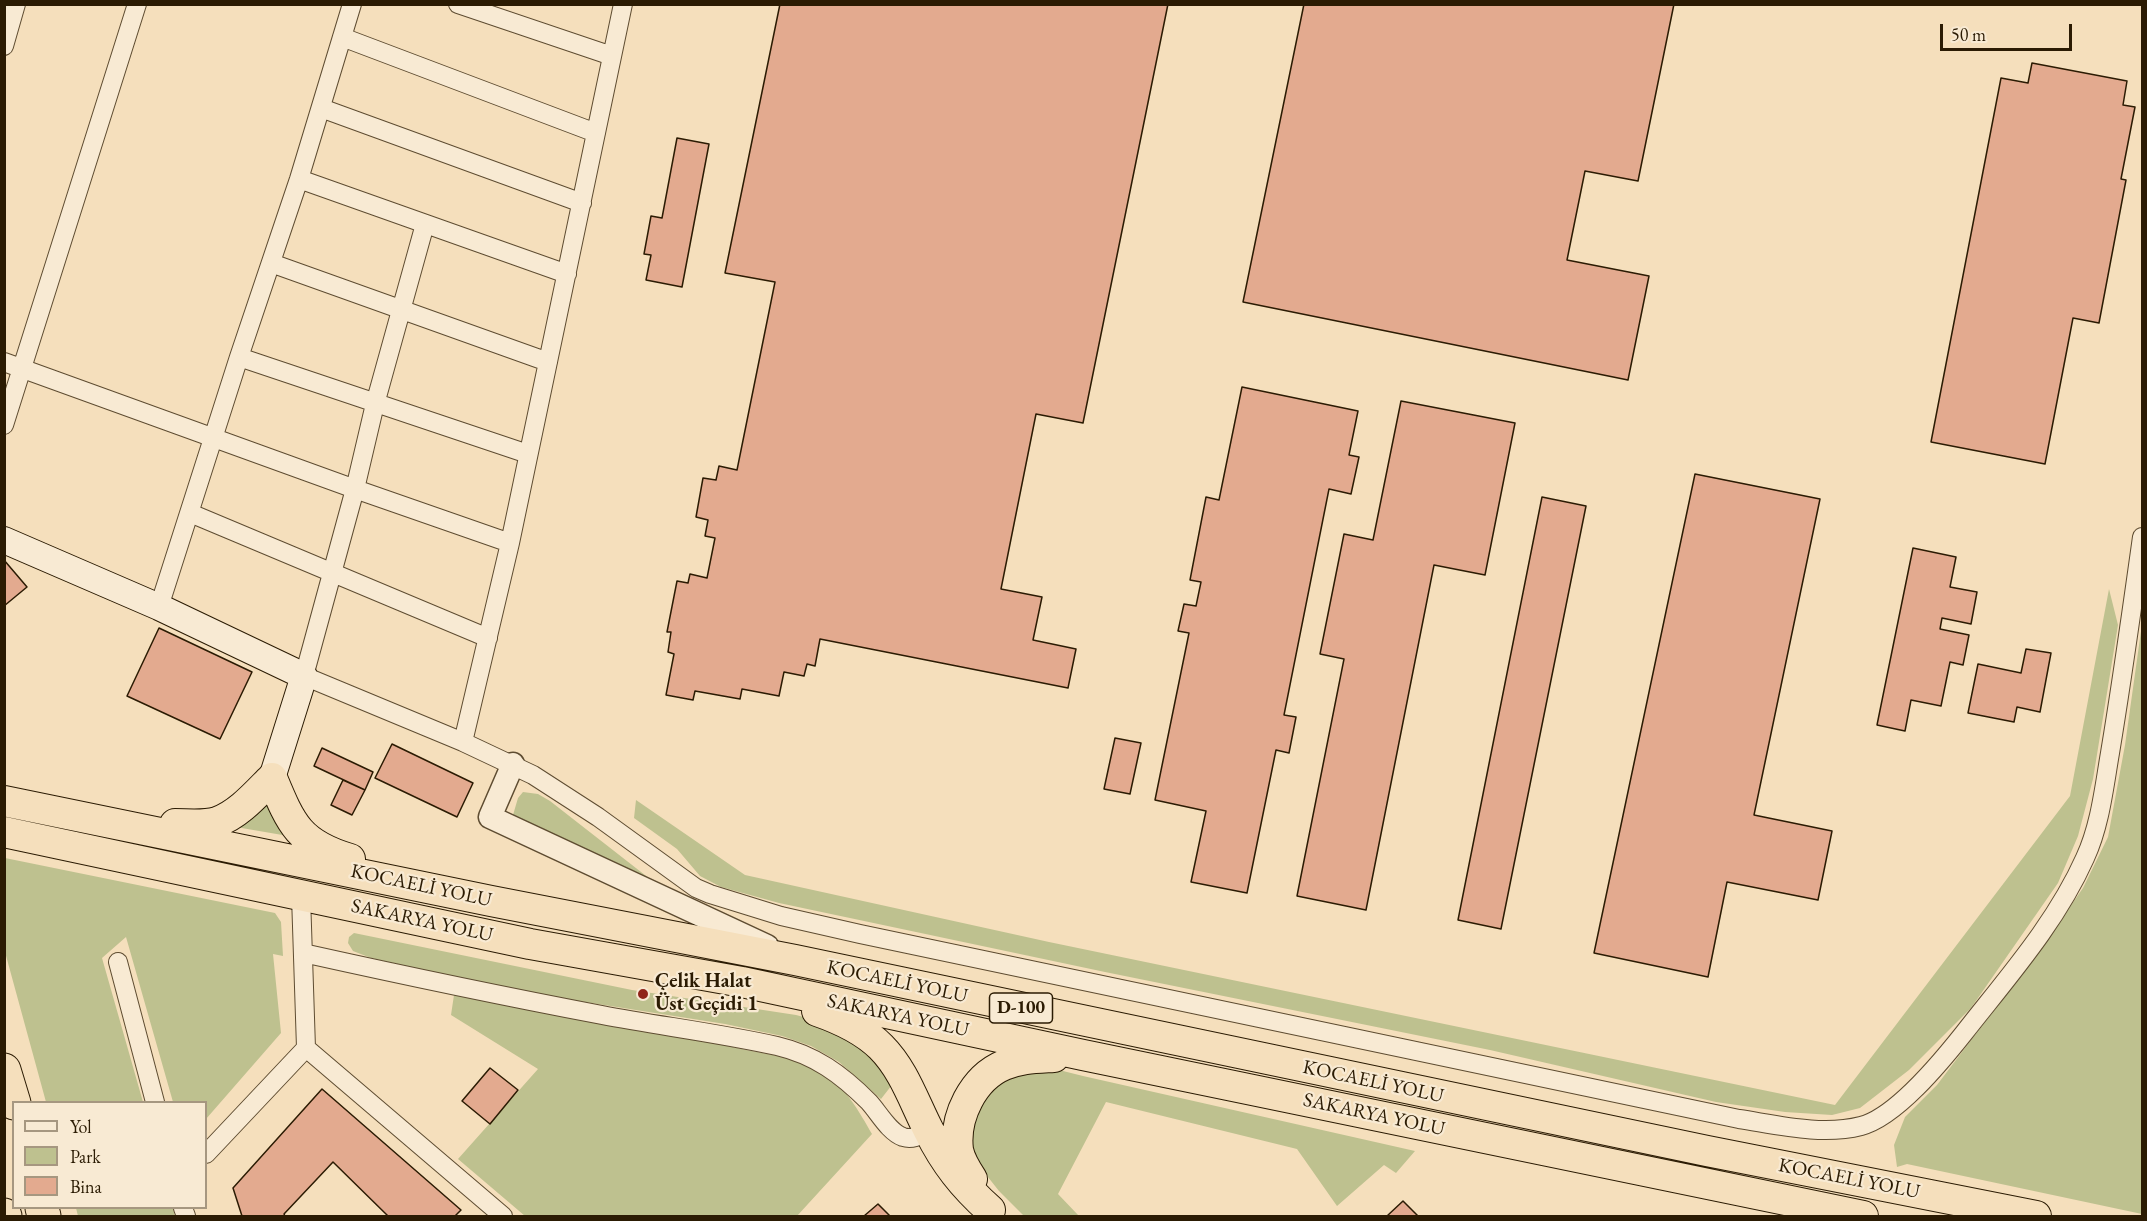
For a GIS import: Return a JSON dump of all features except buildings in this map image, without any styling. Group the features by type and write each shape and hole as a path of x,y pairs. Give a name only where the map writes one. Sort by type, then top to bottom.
{"highway":[{"path":"48,809 172,824 208,824 230,815 246,804 272,778 292,823 318,847 334,854 491,901"},
{"name":"KOCAELİ YOLU","path":"4,801 491,901 795,960 1695,1149 2036,1216"},
{"name":"SAKARYA YOLU","path":"4,832 534,945 742,982 1812,1212 1863,1216"},
{"path":"742,982 846,1023 881,1047 894,1062 909,1087 929,1131 954,1173 969,1192 994,1213"},
{"path":"994,1213 964,1166 958,1150 960,1119 968,1100 986,1076 1001,1066 1034,1058 1083,1055"},
{"path":"4,1070 13,1101"}],"main road":[{"path":"4,540 159,607 304,676 272,778"}],"street":[{"path":"4,46 16,4"},
{"path":"4,425 24,368 137,4"},
{"path":"159,607 299,179 352,4"},
{"path":"459,4 612,56"},
{"path":"463,742 510,543 623,4"},
{"path":"342,37 596,133"},
{"path":"321,108 582,203"},
{"path":"299,179 567,274"},
{"path":"425,224 304,676 513,764 598,817 696,888 723,900 860,934 1739,1119 1826,1130 1843,1129 1877,1121 1899,1103 1944,1058 2034,944 2082,866 2100,809 2120,697 2142,537"},
{"path":"271,262 548,362"},
{"path":"239,357 528,454"},
{"path":"4,362 510,543"},
{"path":"190,513 488,638"},
{"path":"513,764 490,817 795,960"},
{"path":"207,1154 306,1048 301,896"},
{"path":"303,953 604,1016 755,1041 790,1050 819,1061 841,1076 869,1102 896,1133 906,1138 915,1138 929,1131"},
{"path":"118,962 155,1101"},
{"path":"306,1048 503,1216"}],"green space":[{"path":"2109,589 2118,625 2093,779 2078,836 2058,883 1971,1008 1909,1070 1860,1108 1832,1115 1785,1112 1716,1102 1490,1050 779,903 721,887 700,876 677,849 634,818 636,800 745,875 1049,942 1835,1105 2070,796"},
{"path":"2142,624 2142,1214 1907,1164 1897,1167 1894,1145 1905,1117 1937,1085 2046,941 2083,888 2108,837 2125,745"},
{"path":"269,791 294,837 230,826"},
{"path":"523,792 538,794 550,801 650,879 518,821 513,815 518,798"},
{"path":"5,858 275,913 281,922 283,956 273,954 281,1033 207,1118 207,1101 173,1101 126,937 102,958 143,1101 46,1101 5,952"},
{"path":"354,933 632,990 796,1015 830,1024 857,1040 895,1081 881,1099 839,1062 811,1046 782,1036 725,1024 515,991 371,958 353,951 348,943 349,937"},
{"path":"454,995 670,1034 804,1062 821,1070 837,1083 872,1134 797,1216 525,1216 458,1159 538,1069 451,1015"},
{"path":"1055,1069 1415,1151 1396,1173 1384,1165 1337,1206 1297,1149 1106,1102 1058,1194 1079,1216 1024,1216 999,1191 980,1167 970,1145 975,1106 999,1075"},
{"path":"76,1209 173,1209 175,1216 78,1216"}],"place":[{"name":"Çelik Halat Üst Geçidi 1","path":"643,994"}]}
